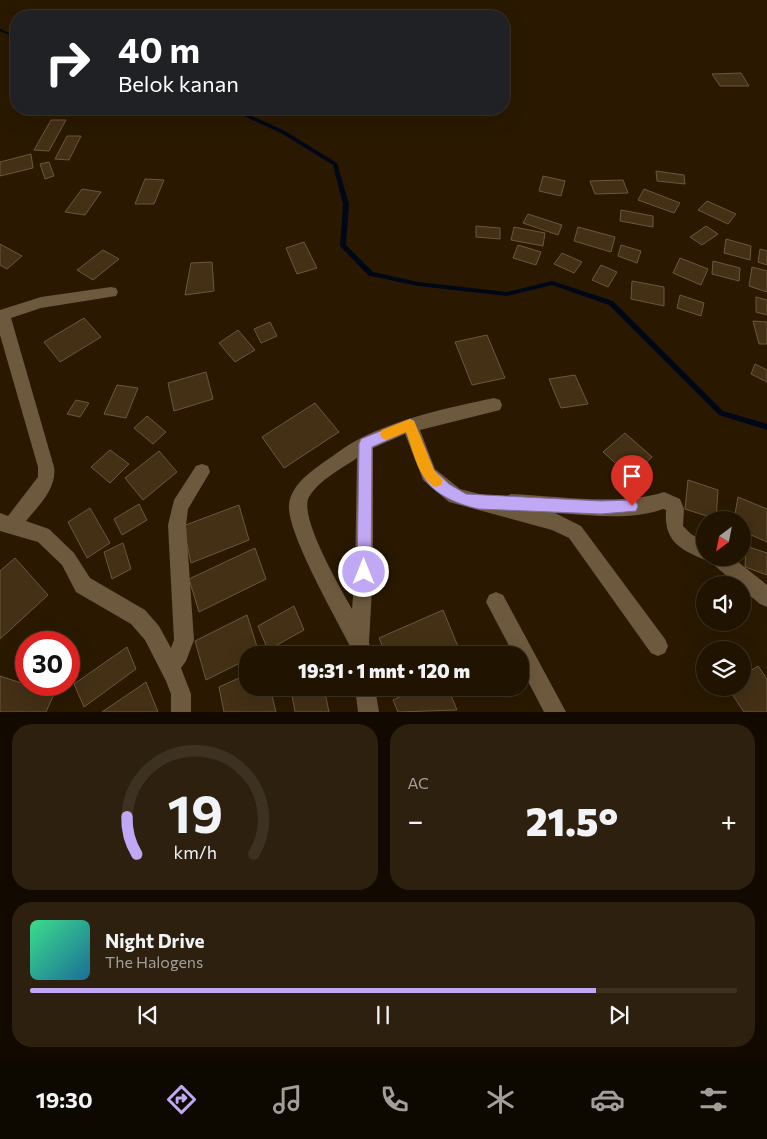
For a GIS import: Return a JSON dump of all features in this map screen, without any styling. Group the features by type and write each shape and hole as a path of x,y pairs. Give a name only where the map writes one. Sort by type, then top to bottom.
{"street":[{"path":"111,292 13,309 4,315 3,320 46,467 47,478 42,487 6,524 43,535 68,558 83,585 138,617 152,633 170,666 181,694 181,712"},
{"path":"359,646 308,542 297,506 302,492 310,482 365,444 410,425 494,405"},
{"path":"410,425 429,474 455,496 554,522 575,532 658,646"},
{"path":"360,646 364,572 365,444"},
{"path":"170,666 179,654 184,640 177,525 180,506 202,472"},
{"path":"479,502 601,507 647,506 664,500 674,505 676,509 674,525 679,534 685,541 696,546"},
{"path":"729,566 767,597"},
{"path":"496,602 556,712"},
{"path":"366,696 368,712"}],"building":[{"path":"741,73 749,86 720,86 712,74"},
{"path":"51,120 66,120 49,151 34,150"},
{"path":"67,136 81,136 69,160 55,159"},
{"path":"31,154 33,168 0,176 0,162"},
{"path":"49,162 54,176 45,179 40,164"},
{"path":"656,171 684,175 685,184 657,181"},
{"path":"543,176 565,181 561,196 539,191"},
{"path":"145,179 164,180 154,204 135,204"},
{"path":"623,180 628,193 595,194 590,181"},
{"path":"82,189 101,192 85,215 65,212"},
{"path":"644,189 680,203 674,213 638,200"},
{"path":"707,201 736,214 728,224 698,210"},
{"path":"621,210 653,216 653,227 620,221"},
{"path":"528,214 562,225 558,235 523,223"},
{"path":"476,226 500,228 500,239 476,237"},
{"path":"706,226 718,234 702,245 690,237"},
{"path":"514,227 545,233 543,246 511,240"},
{"path":"578,227 615,237 611,252 574,241"},
{"path":"726,239 751,246 750,260 724,253"},
{"path":"304,242 317,268 297,274 286,248"},
{"path":"0,244 22,256 7,269 0,265"},
{"path":"518,245 541,252 536,265 513,258"},
{"path":"621,245 641,251 637,263 618,256"},
{"path":"760,249 767,251 767,265 758,262"},
{"path":"103,250 119,259 93,280 77,270"},
{"path":"562,253 582,262 574,273 554,264"},
{"path":"680,258 708,269 701,285 673,273"},
{"path":"713,261 740,268 739,281 712,274"},
{"path":"212,262 214,291 185,295 191,263"},
{"path":"601,265 617,272 608,287 592,280"},
{"path":"752,267 767,271 767,292 749,286"},
{"path":"632,281 664,287 664,306 631,299"},
{"path":"680,295 704,303 701,316 677,308"},
{"path":"756,297 767,300 767,315 756,312"},
{"path":"84,318 101,337 60,362 44,342"},
{"path":"753,321 767,322 767,344 759,344"},
{"path":"270,322 277,336 261,343 254,329"},
{"path":"238,330 255,350 235,362 219,343"},
{"path":"487,335 505,378 472,385 455,342"},
{"path":"755,364 767,370 767,382 751,374"},
{"path":"206,372 213,399 174,411 168,383"},
{"path":"575,375 588,404 561,408 549,379"},
{"path":"117,385 138,388 126,418 104,414"},
{"path":"76,400 89,403 80,417 67,414"},
{"path":"315,403 339,432 284,468 262,437"},
{"path":"147,416 166,432 153,444 134,428"},
{"path":"625,433 652,457 631,477 603,452"},
{"path":"110,450 129,464 110,483 91,467"},
{"path":"159,451 177,472 143,500 125,478"},
{"path":"688,480 718,490 717,511 696,511 696,513 685,509"},
{"path":"738,497 767,509 767,542 751,535 751,511 736,511"},
{"path":"139,504 147,520 122,535 114,519"},
{"path":"239,505 249,540 191,563 183,526"},
{"path":"90,508 110,543 87,558 68,522"},
{"path":"123,543 131,569 112,579 104,552"},
{"path":"255,548 266,579 199,612 189,579"},
{"path":"751,548 767,553 767,575 745,567 751,566"},
{"path":"15,558 48,595 0,639 0,571"},
{"path":"294,606 304,630 275,646 266,646 258,626"},
{"path":"443,610 458,646 382,646 379,638"},
{"path":"247,615 257,646 239,646 239,664 206,680 195,641"},
{"path":"127,647 136,669 84,707 79,696 80,680"},
{"path":"758,666 767,679 767,712 744,712 733,696 751,696 751,670"},
{"path":"0,676 15,681 15,696 53,696 46,712 0,712"},
{"path":"239,678 239,696 272,696 276,712 224,712 219,687"},
{"path":"146,682 158,712 102,712"},
{"path":"292,696 326,696 329,712 295,712"},
{"path":"402,696 451,696 457,710 398,712 393,700"}],"waterway":[{"path":"0,30 10,34"},
{"path":"246,115 283,132 335,164 346,204 343,246 371,274 418,284 507,294 552,283 611,303 721,413 767,427"}],"slow traffic":[{"path":"386,434 410,425 429,474 436,481"}],"route":[{"path":"364,572 365,444 410,425 429,474 444,488 464,500 601,507 632,506"}]}
